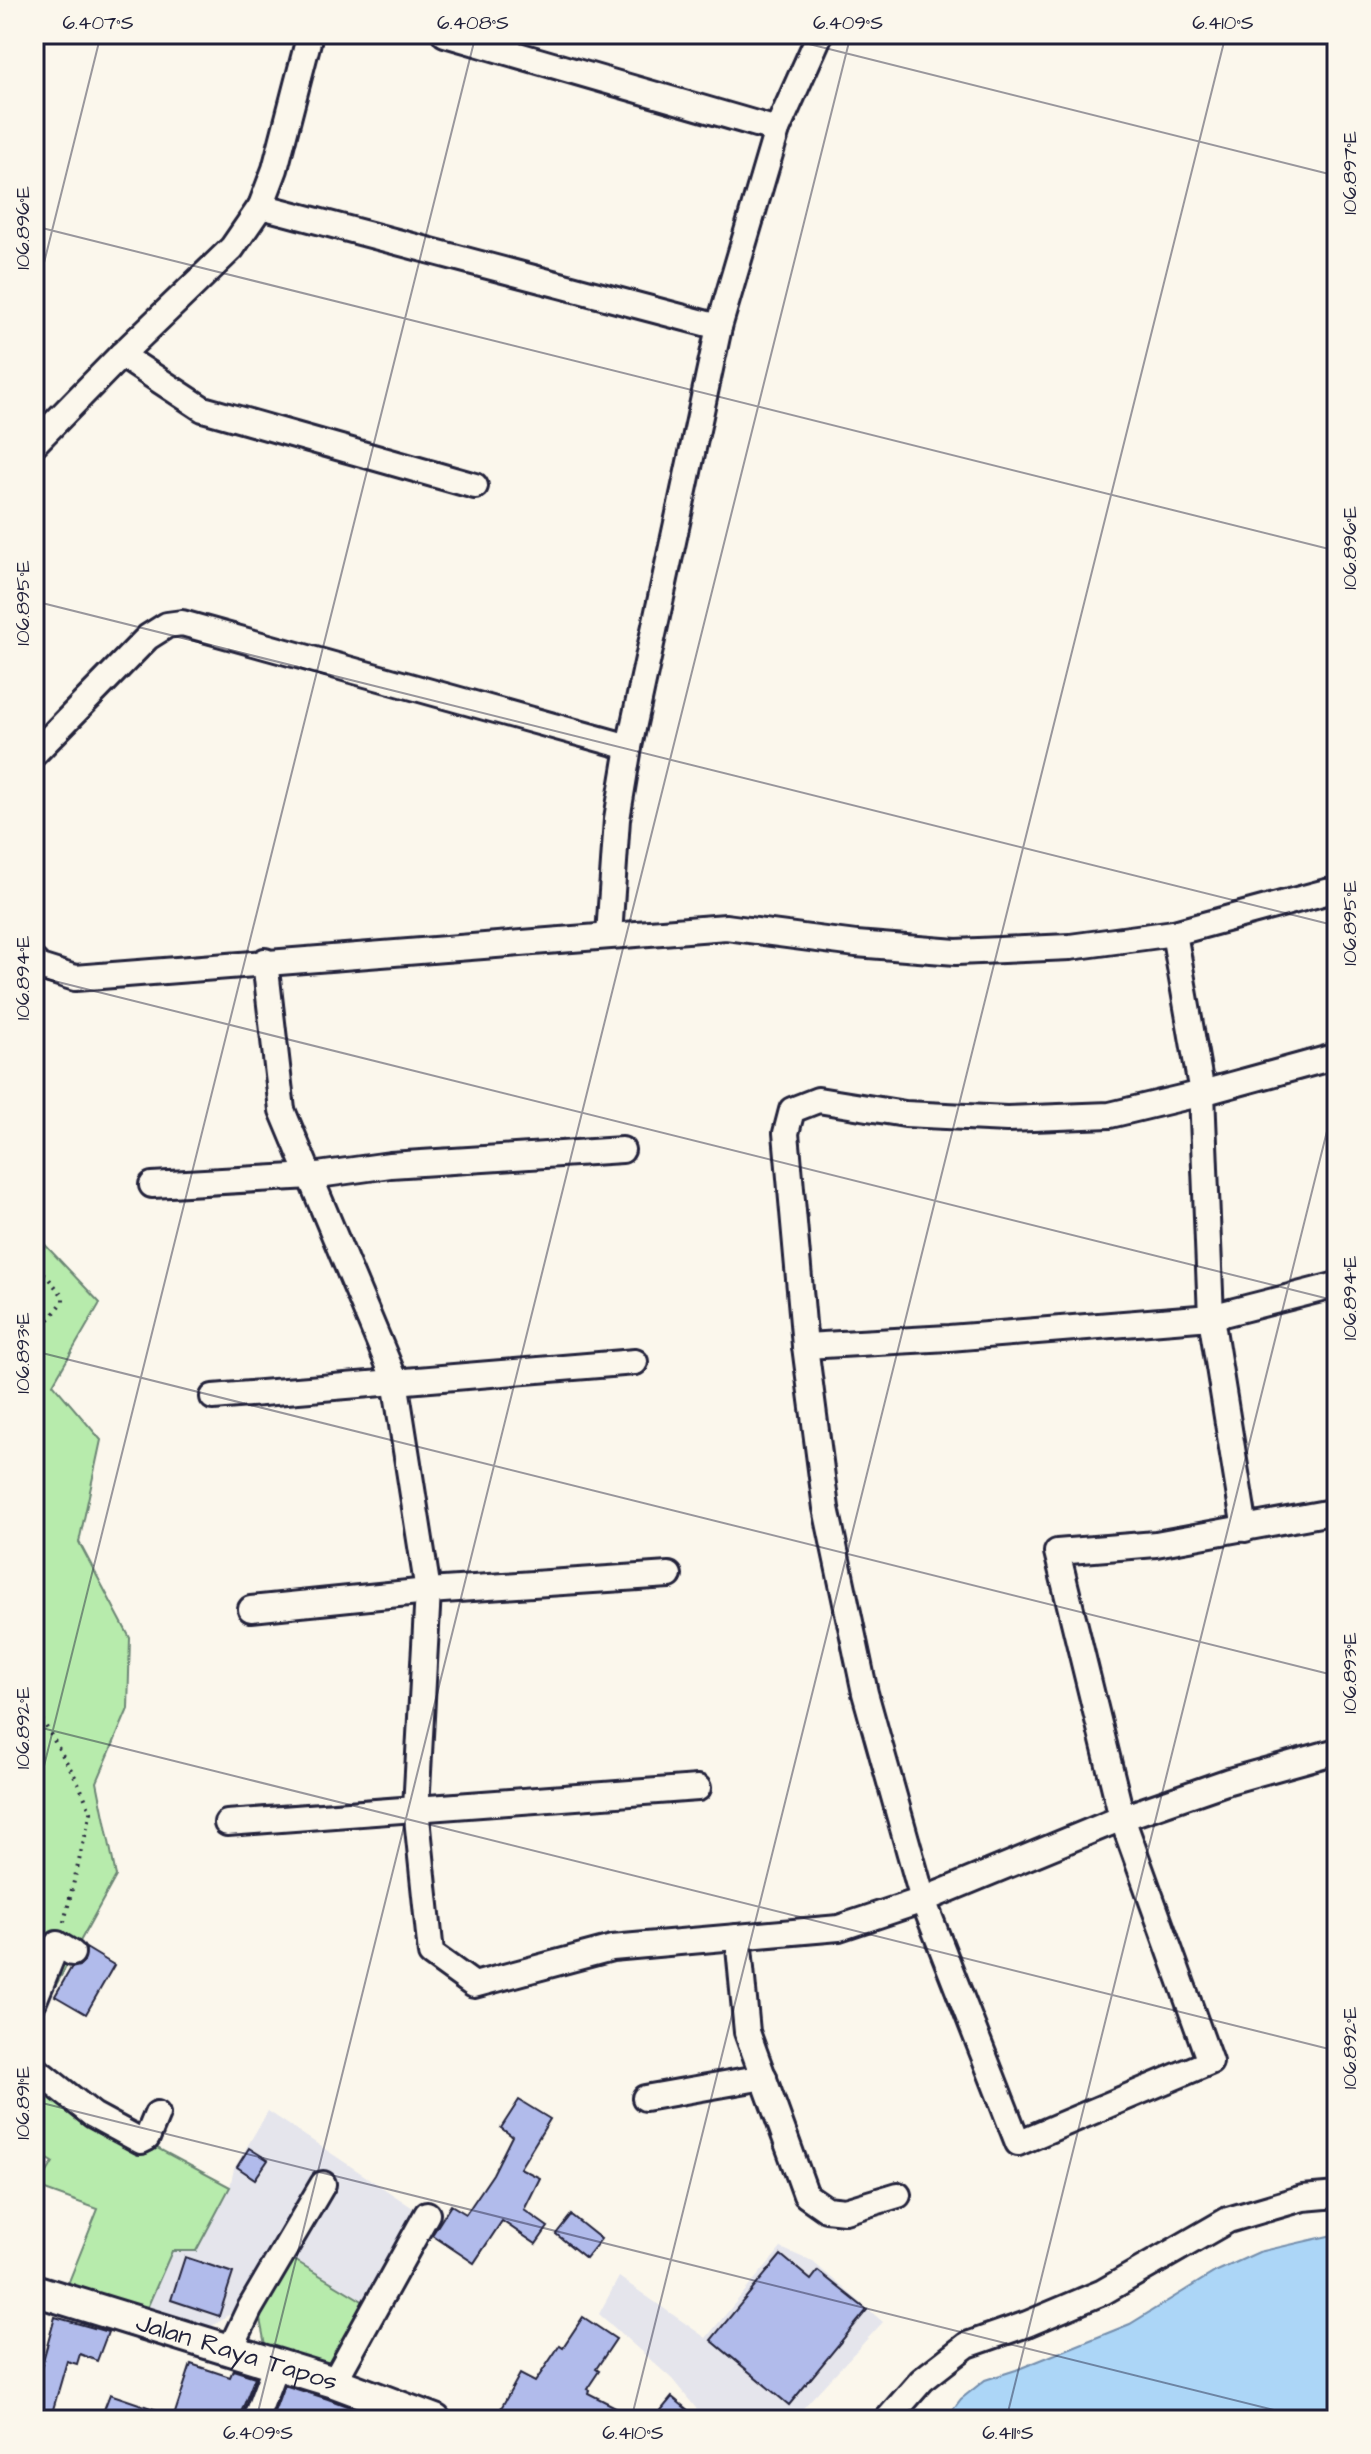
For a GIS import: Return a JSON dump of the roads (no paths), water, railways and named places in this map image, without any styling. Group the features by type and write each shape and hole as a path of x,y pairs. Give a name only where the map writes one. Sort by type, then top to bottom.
{"main road":[{"name":"Jalan Raya Tapos","path":"34,2290 334,2382 435,2420"}],"street":[{"path":"34,444 232,248 261,206 275,169 310,34"},
{"path":"445,34 777,130"},
{"path":"609,935 617,819 629,747 719,327 777,130 820,34"},
{"path":"261,206 719,327"},
{"path":"121,355 203,409 475,486"},
{"path":"34,754 148,637 167,625 182,623 629,747"},
{"path":"34,961 40,967 75,978 726,927 856,944 956,952 1070,947 1174,933 1337,891"},
{"path":"1174,933 1202,1093 1211,1317 1245,1529"},
{"path":"265,961 282,1110 395,1380 428,1591 416,1808 431,1954 474,1985 612,1948 839,1928 923,1900 1122,1818 1229,1781 1337,1752"},
{"path":"1337,1056 1110,1115 1007,1119 905,1114 818,1100 792,1110 786,1133 805,1346 826,1508 858,1662 923,1900 1018,2143 1210,2062 1122,1818 1057,1552 1156,1544 1337,1511"},
{"path":"152,1185 311,1176 390,1165 622,1150"},
{"path":"805,1346 1211,1317 1337,1285"},
{"path":"213,1397 635,1362"},
{"path":"251,1609 428,1591 669,1575"},
{"path":"227,1823 698,1788"},
{"path":"738,1937 747,2032 806,2195 826,2209 845,2211 898,2195"},
{"path":"34,2001 64,1949"},
{"path":"34,2068 93,2115 141,2141 147,2138 157,2114"},
{"path":"645,2098 764,2077"},
{"path":"230,2350 249,2310 323,2184"},
{"path":"887,2420 922,2380 967,2345 1103,2292 1228,2220 1303,2198 1337,2195"},
{"path":"334,2382 427,2214"},
{"path":"255,2420 276,2364"}],"water":[{"path":"1337,2234 1337,2420 945,2420 961,2399 985,2380 1130,2324 1215,2272 1259,2252"}]}
